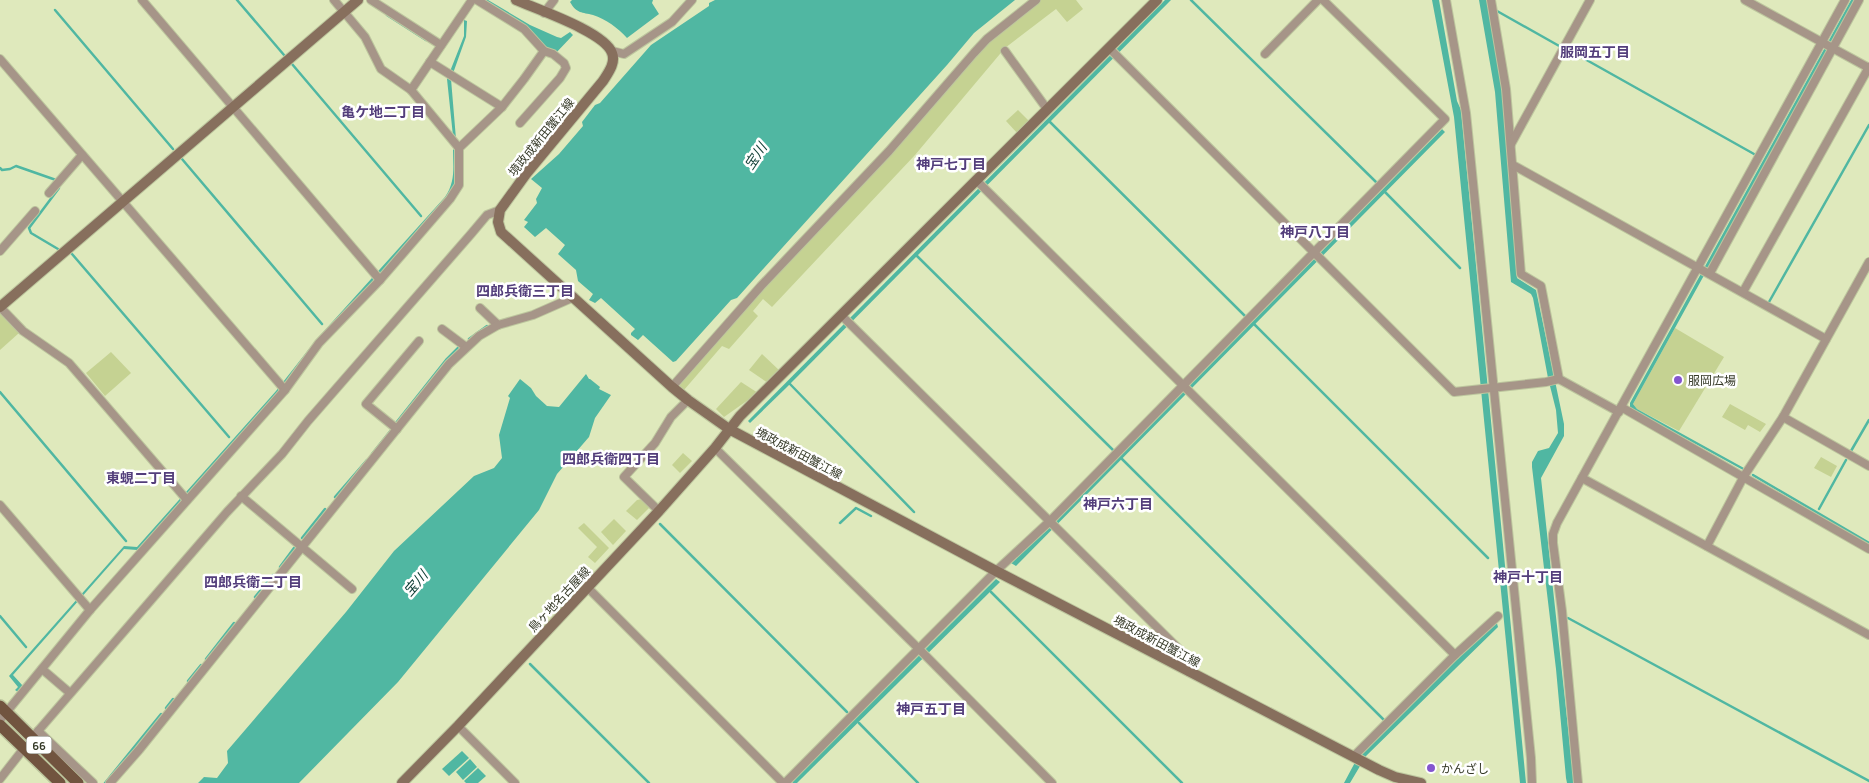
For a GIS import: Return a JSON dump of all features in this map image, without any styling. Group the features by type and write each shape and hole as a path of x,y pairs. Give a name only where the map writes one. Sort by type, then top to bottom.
{"main road":[{"path":"0,307 358,0"},
{"path":"516,0 583,28 602,40 612,51"},
{"name":"鳥ヶ地名古屋線","path":"402,783 458,726 658,511 715,448 729,429 846,320 981,184 1047,110 1113,52 1157,0"},
{"name":"境政成新田蟹江線","path":"612,51 613,59 610,70 603,81 526,174 500,210 498,222 501,232 672,387 729,429 996,571 1367,764 1395,777 1421,783"},
{"name":"66","path":"2,713 78,783"},
{"name":"66","path":"0,724 32,739 60,783"}],"street":[{"path":"142,0 378,277"},
{"path":"2,713 42,669 185,497 319,343 450,200 459,186 459,148 411,90 381,69 376,62 370,44 334,0"},
{"path":"371,0 442,46"},
{"path":"411,90 472,0"},
{"path":"477,0 524,28 544,51 553,54 564,62 566,68 560,78 520,124"},
{"path":"544,13 554,0"},
{"path":"612,51 624,54 672,22 692,0"},
{"path":"672,387 761,286 889,152 974,53 997,31 1036,0"},
{"path":"1265,54 1318,0"},
{"path":"587,587 784,783 922,652 996,571 1052,523 1317,254 1445,119 1323,0"},
{"path":"1446,0 1466,113 1491,389 1531,758 1532,783"},
{"path":"1490,0 1506,90 1522,274 1541,286 1558,379"},
{"path":"1511,144 1590,0"},
{"path":"1743,292 1869,68 1745,0"},
{"path":"1578,783 1553,534 1557,523 1845,0"},
{"path":"1710,273 1831,47 1859,0"},
{"path":"459,148 502,107 544,51"},
{"path":"1005,51 1047,110"},
{"path":"1113,52 1454,392 1491,389 1558,379 1620,409 1744,476 1869,549"},
{"path":"0,59 282,387"},
{"path":"430,62 502,107"},
{"path":"49,193 82,155"},
{"path":"1513,165 1826,339"},
{"path":"981,184 1455,655"},
{"path":"0,779 70,693 241,496 282,454 308,421 487,216 500,210"},
{"path":"0,251 34,211"},
{"path":"1707,546 1744,476 1783,417 1869,262"},
{"path":"110,783 139,750 449,364 479,336 498,326 533,315 574,297"},
{"path":"0,307 23,330 68,362 185,497"},
{"path":"480,308 498,326"},
{"path":"846,320 1189,659 1189,672"},
{"path":"442,329 466,347"},
{"path":"398,429 366,404 418,341"},
{"path":"658,511 624,477 654,444 672,417 688,400"},
{"path":"1783,417 1869,466"},
{"path":"715,448 1052,783"},
{"path":"1582,478 1869,635"},
{"path":"241,496 352,589"},
{"path":"0,505 90,610"},
{"path":"1353,757 1455,655 1498,616"},
{"path":"42,669 70,693"},
{"path":"458,726 515,783"},
{"path":"32,739 93,783"}],"green space":[{"path":"1039,0 1076,0 1083,9 1067,22 1056,9 1005,48 915,155 772,307 763,299 753,311 758,316 729,349 722,346 684,390 679,387 684,378 742,313 890,154 989,41"},
{"path":"1018,110 1030,122 1018,134 1006,121"},
{"path":"0,313 19,333 0,350"},
{"name":"服岡広場","path":"1675,328 1724,357 1679,431 1637,409 1633,404"},
{"path":"111,352 131,373 105,396 86,373"},
{"path":"762,354 780,371 768,383 749,370"},
{"path":"741,382 758,393 724,417 716,409"},
{"path":"1730,404 1766,424 1760,432 1748,425 1745,430 1722,417"},
{"path":"683,453 692,461 680,473 672,465"},
{"path":"1821,457 1837,466 1831,477 1814,468"},
{"path":"642,499 650,507 637,520 626,511 637,500"},
{"path":"614,519 626,531 613,545 601,532"},
{"path":"584,523 609,548 595,563 588,557 597,547 578,528"}],"water":[{"path":"478,0 488,0 530,25 557,37 561,38 570,32 573,35 555,54"},
{"path":"572,0 653,0 652,3 659,14 627,38 607,21 577,11 570,2"},
{"name":"宝川","path":"715,0 1015,0 974,33 737,298 731,300 676,361 673,362 643,335 638,340 631,335 635,329 601,298 595,303 589,300 593,294 578,281 576,270 558,254 565,245 546,228 535,237 524,227 528,222 524,220 537,203 536,199 542,188 531,179 559,154 583,126 582,122 595,105 600,103 651,45"},
{"path":"1165,0 1171,0 750,423 748,421"},
{"path":"1432,0 1439,0 1457,101 1461,110 1526,783 1520,783 1454,117"},
{"path":"1479,0 1487,0 1502,90 1517,278 1536,290 1564,424 1564,436 1541,478 1574,783 1567,783 1566,778 1556,669 1532,467 1532,462 1538,451 1549,448 1558,433 1556,410 1533,298 1531,294 1511,282 1495,92"},
{"path":"1851,0 1856,0 1633,404 1637,409 1744,468 1743,470 1630,408 1630,403"},
{"path":"464,20 467,21 466,37 451,79 456,139 453,136 447,79 464,36"},
{"path":"1442,129 1445,132 1016,566 1011,563 1056,521"},
{"path":"453,149 457,153 454,189 385,269 317,341 278,392 137,550 124,549 13,675 23,686 18,692 15,690 18,687 9,676 124,546 137,547 276,391 316,340 445,197 449,191 452,179"},
{"name":"宝川","path":"586,374 589,379 600,387 599,389 611,395 595,418 589,437 557,474 539,510 398,682 299,783 198,783 204,777 217,778 228,763 227,751 346,612 394,551 474,476 494,468 502,458 499,435 510,398 508,396 520,379 547,406 559,407"},
{"path":"996,579 1000,582 797,783 792,782"},
{"path":"1496,620 1498,627 1366,756 1350,783 1344,783 1360,753"},
{"path":"462,751 469,758 449,776 442,769"},
{"path":"470,759 477,767 463,780 456,772"},
{"path":"478,768 486,776 478,783 466,783 464,781"}],"waterway":[{"path":"237,0 284,55"},
{"path":"1191,0 1376,182"},
{"path":"55,10 173,149"},
{"path":"1497,11 1561,47"},
{"path":"387,15 426,40"},
{"path":"1567,49 1754,154"},
{"path":"292,64 421,216"},
{"path":"1050,122 1245,316"},
{"path":"1769,302 1869,125"},
{"path":"182,159 322,324"},
{"path":"0,168 2,170 16,166 56,180"},
{"path":"58,249 31,233 29,228 59,188"},
{"path":"1385,192 1460,268"},
{"path":"72,254 229,437"},
{"path":"917,256 1113,450"},
{"path":"1254,324 1488,558"},
{"path":"469,339 487,326"},
{"path":"396,423 446,360 459,347"},
{"path":"790,384 914,512"},
{"path":"0,392 126,541"},
{"path":"1851,451 1869,420"},
{"path":"372,454 392,429"},
{"path":"1122,459 1384,720"},
{"path":"335,497 367,460"},
{"path":"1819,509 1846,460"},
{"path":"1753,475 1869,543"},
{"path":"840,523 856,508 871,516"},
{"path":"302,538 325,509"},
{"path":"660,524 847,712"},
{"path":"280,567 294,548"},
{"path":"255,597 273,575"},
{"path":"991,592 1182,783"},
{"path":"0,616 26,647"},
{"path":"1568,618 1869,781"},
{"path":"206,659 234,623"},
{"path":"530,664 649,783"},
{"path":"188,681 201,665"},
{"path":"166,708 173,699"},
{"path":"105,783 161,714"},
{"path":"859,723 918,783"}],"place":[{"name":"服岡広場","path":"1678,380"},
{"name":"かんざし","path":"1431,768"}],"district":[{"name":"服岡五丁目","path":"1595,51"},
{"name":"亀ケ地二丁目","path":"383,111"},
{"name":"神戸七丁目","path":"951,163"},
{"name":"神戸八丁目","path":"1315,231"},
{"name":"四郎兵衛三丁目","path":"525,290"},
{"name":"四郎兵衛四丁目","path":"611,458"},
{"name":"東蜆二丁目","path":"141,477"},
{"name":"神戸六丁目","path":"1118,503"},
{"name":"神戸十丁目","path":"1528,576"},
{"name":"四郎兵衛二丁目","path":"253,581"},
{"name":"神戸五丁目","path":"931,708"}]}
